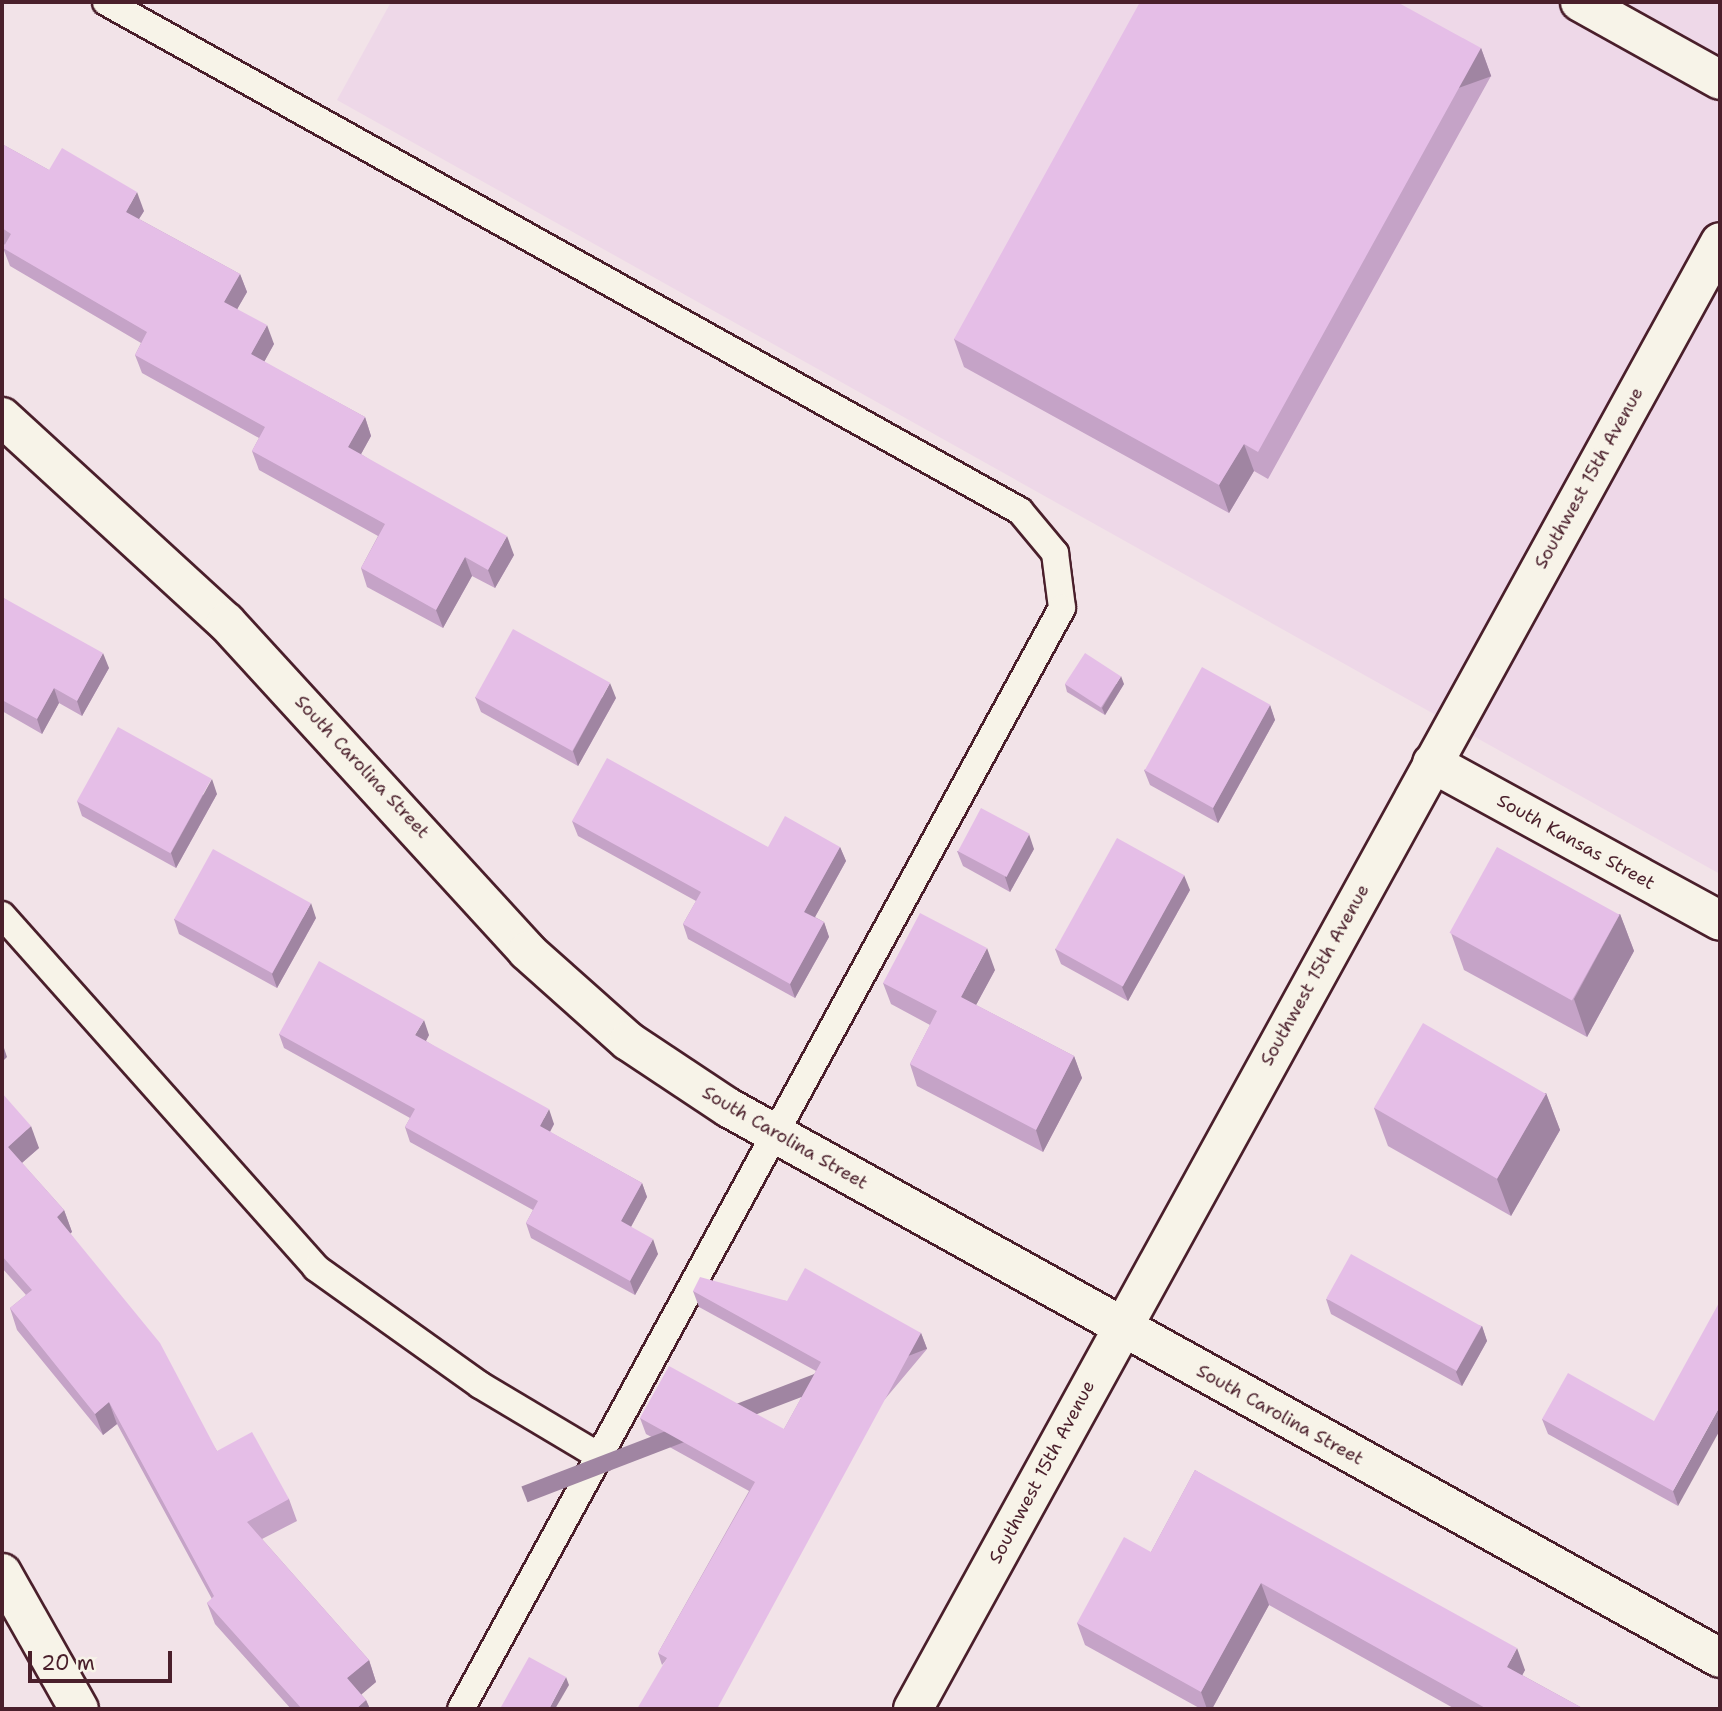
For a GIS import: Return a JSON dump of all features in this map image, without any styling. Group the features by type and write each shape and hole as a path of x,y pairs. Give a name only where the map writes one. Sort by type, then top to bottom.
{"street":[{"path":"1580,2 1621,12 1720,80"},
{"name":"Southwest 15th Avenue","path":"913,1709 1120,1328 1720,242"},
{"name":"South Carolina Street","path":"2,417 226,622 527,951 628,1041 776,1135 1120,1328 1720,1658"},
{"name":"South Kansas Street","path":"1432,763 1720,921"},
{"path":"2,1573 79,1709"}],"lane":[{"path":"106,2 1020,511 1055,553 1062,608 601,1457 461,1709"},
{"path":"2,915 316,1268 480,1385 601,1457"}],"shaded area":[{"path":"391,2 1720,2 1720,874 337,100"}],"building":[{"path":"1140,2 1397,2 1481,48 1258,452 1244,444 1219,485 954,339"},
{"path":"2,144 49,170 62,148 137,192 126,212 240,274 224,302 267,325 251,354 365,417 348,447 507,536 488,570 465,557 436,610 361,568 385,524 252,451 265,427 135,355 147,332 3,248 11,234 2,228"},
{"path":"2,597 103,653 77,701 54,688 37,719 2,700"},
{"path":"513,629 610,683 572,751 475,697"},
{"path":"1085,653 1121,676 1101,707 1065,684"},
{"path":"1202,667 1270,705 1213,808 1145,770"},
{"path":"118,727 212,779 170,853 77,801"},
{"path":"607,758 768,847 785,816 840,847 804,912 824,922 790,984 683,924 701,892 572,821"},
{"path":"981,808 1030,834 1007,877 958,851"},
{"path":"1117,838 1184,875 1123,986 1055,949"},
{"path":"1497,847 1619,915 1572,1001 1449,933"},
{"path":"213,849 311,903 272,973 174,919"},
{"path":"920,913 987,948 961,997 1074,1056 1036,1130 910,1064 937,1011 883,983"},
{"path":"319,961 424,1020 415,1035 549,1109 540,1126 642,1183 621,1221 653,1239 630,1281 526,1223 538,1201 405,1127 415,1109 279,1034"},
{"path":"1423,1023 1546,1094 1497,1179 1374,1108"},
{"path":"2,1093 31,1126 8,1147 64,1210 57,1217 160,1343 217,1451 252,1432 289,1499 247,1522 369,1660 347,1678 366,1700 356,1709 302,1709 207,1603 214,1596 109,1402 95,1414 10,1308 32,1290 2,1256"},
{"path":"1351,1254 1481,1326 1457,1371 1326,1299"},
{"path":"805,1268 921,1333 717,1709 637,1709 667,1658 658,1653 755,1482 640,1418 669,1366 784,1429 821,1362 693,1291 700,1277 787,1301"},
{"path":"1720,1301 1720,1406 1673,1491 1542,1419 1568,1373 1654,1421"},
{"path":"1195,1470 1517,1648 1507,1667 1584,1709 1487,1709 1261,1583 1201,1692 1077,1623 1124,1537 1151,1552"},
{"path":"529,1657 566,1677 549,1709 501,1707"}]}
